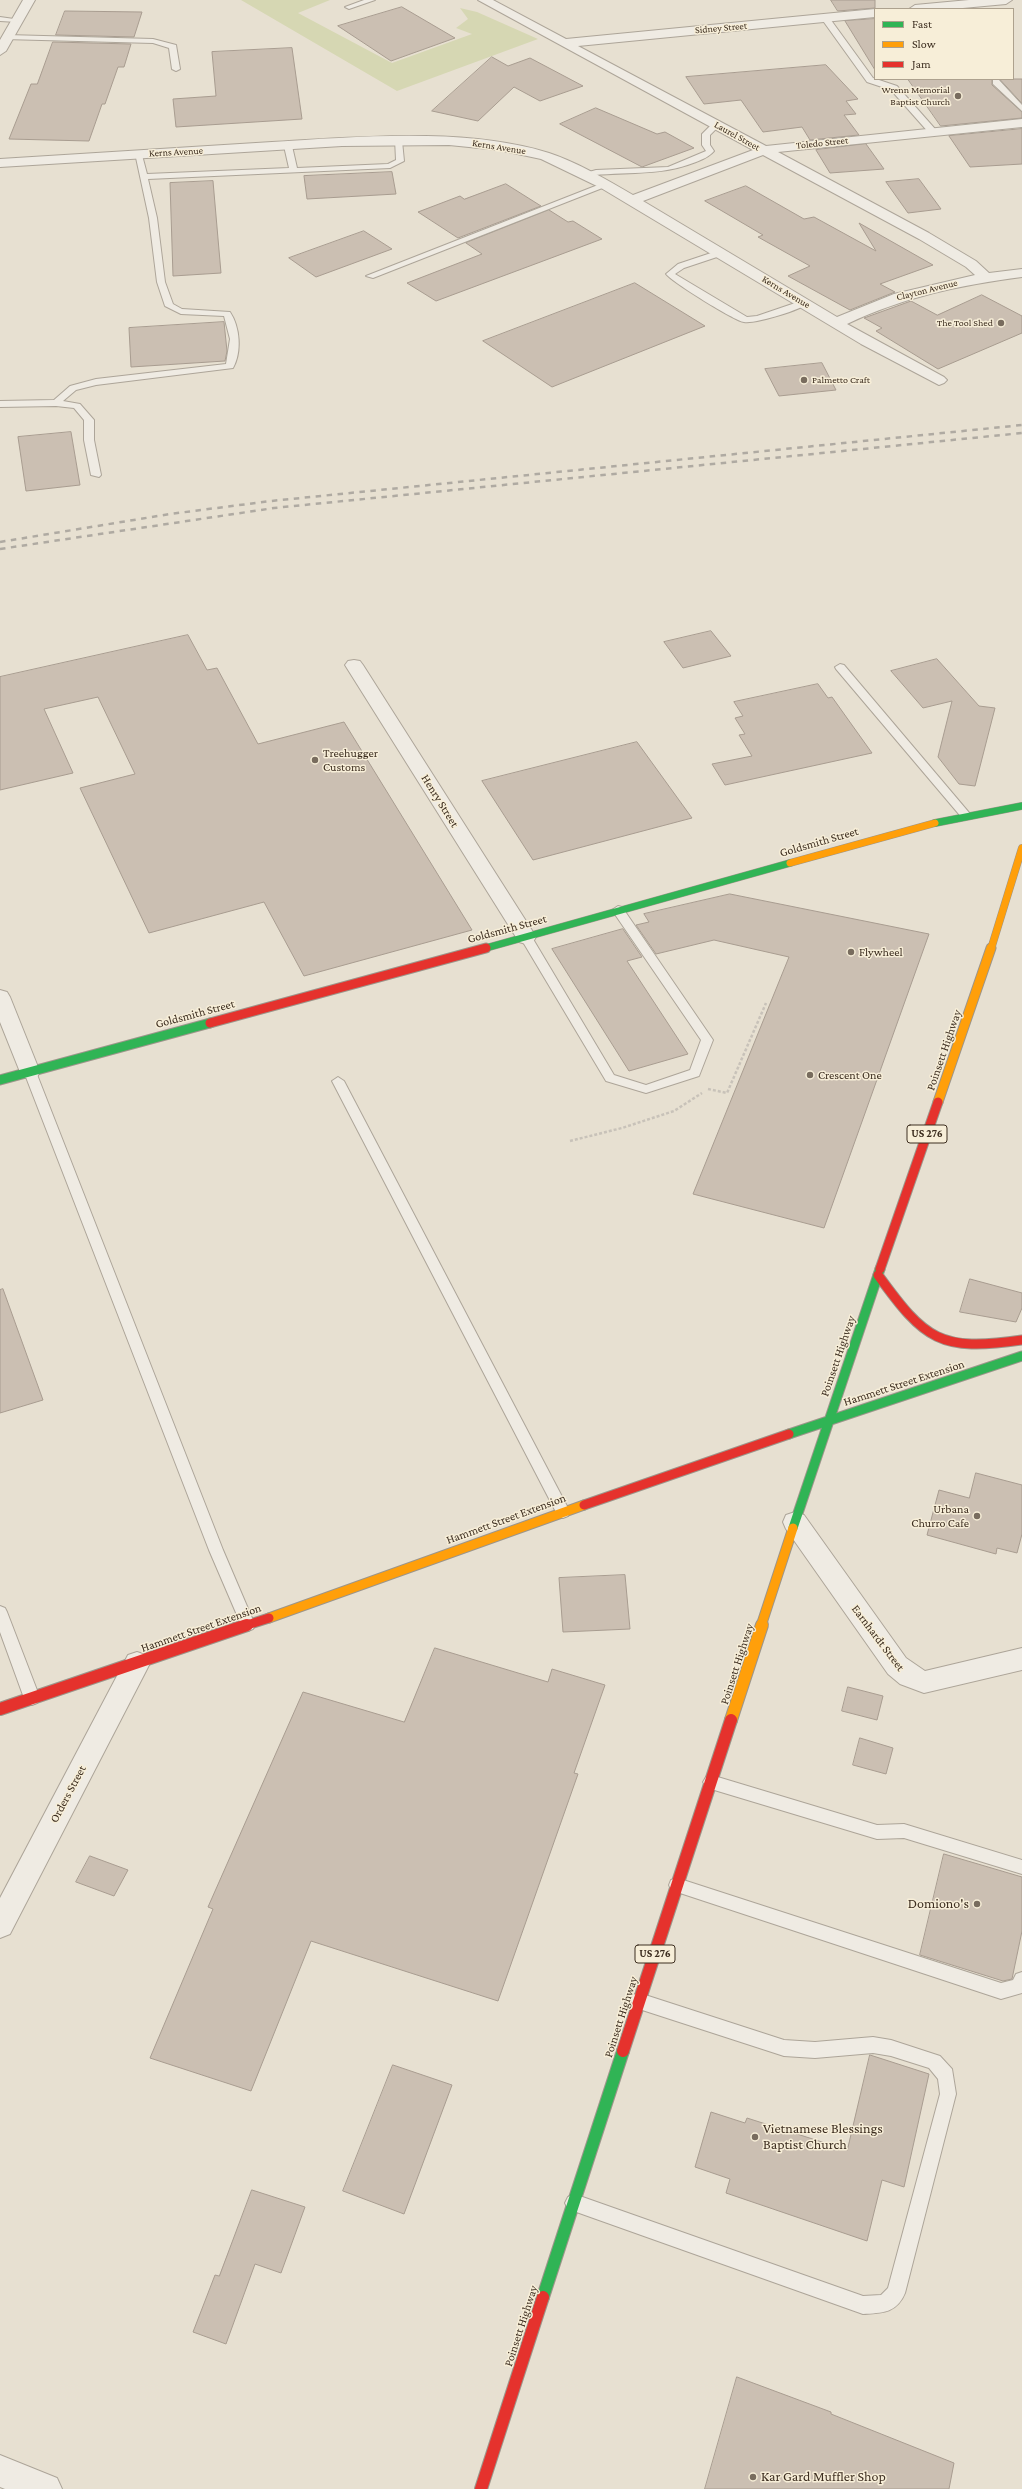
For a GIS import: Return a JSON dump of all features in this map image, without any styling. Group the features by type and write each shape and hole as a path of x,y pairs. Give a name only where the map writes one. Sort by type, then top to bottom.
{"main road":[{"name":"Goldsmith Street","path":"0,1080 526,937 921,826 1022,806"},
{"name":"Poinsett Highway","path":"481,2489 828,1420 1017,881 1022,848"},
{"path":"878,1275 906,1313 924,1330 949,1344 982,1347 1022,1340"},
{"name":"Hammett Street Extension","path":"0,1709 248,1625 563,1512 828,1420 1022,1356"}],"street":[{"path":"0,51 29,0"},
{"name":"Laurel Street","path":"484,0 924,236 971,264 986,278"},
{"path":"930,8 1006,0"},
{"name":"Sidney Street","path":"566,43 874,13"},
{"name":"Toledo Street","path":"631,200 764,150 1022,123"},
{"name":"Kerns Avenue","path":"0,163 398,141 449,141 499,146 545,156 586,174 606,185 914,369 939,380"},
{"name":"Clayton Avenue","path":"837,323 872,306 907,294 986,278 1022,273"},
{"name":"Henry Street","path":"354,665 526,937"},
{"path":"0,998 30,1072"},
{"name":"Earnhardt Street","path":"795,1522 897,1666 908,1676 924,1682 1022,1659"},
{"name":"Orders Street","path":"0,1925 137,1663"},
{"path":"0,2471 46,2489"}],"lane":[{"path":"349,7 370,0"},
{"path":"825,18 870,80 894,88 933,132"},
{"path":"0,19 17,20"},
{"path":"7,37 153,41 173,47 176,69"},
{"path":"996,82 1022,109"},
{"path":"586,174 603,171 624,172 668,168 706,155 710,151 706,145 706,134 717,124"},
{"path":"144,177 390,166 400,161 398,141"},
{"path":"288,146 293,170"},
{"path":"56,403 73,388 133,377 230,366 234,358 232,321 228,314 181,311 168,306 161,282 153,218 138,155"},
{"path":"686,162 705,171"},
{"path":"370,276 606,185"},
{"path":"720,253 681,266 670,274 679,281 745,320 758,319 804,303"},
{"path":"0,404 56,403 77,406 89,420 89,440 96,475"},
{"path":"840,667 967,817"},
{"path":"526,937 610,1078 646,1089 695,1073 706,1040 618,910"},
{"path":"30,1072 216,1550 248,1625"},
{"path":"338,1081 563,1512"},
{"path":"0,1612 32,1698"},
{"path":"711,1782 878,1832 904,1831 988,1855 1022,1867"},
{"path":"677,1885 1001,1991 1018,1987 1022,1980"},
{"path":"574,2203 863,2305 885,2304 896,2293 948,2094 946,2075 934,2062 891,2048 873,2044 815,2050 784,2048 639,2001"}],"path":[{"path":"570,1141 622,1128"}],"green space":[{"path":"241,0 330,0 298,13 392,63 472,34 456,28 468,19 460,8 477,12 538,39 397,91"}],"building":[{"path":"831,0 875,0 875,8 838,11"},
{"path":"402,7 455,38 391,61 338,26"},
{"path":"65,11 142,12 134,37 56,35"},
{"name":"Wrenn Memorial Baptist Church","path":"874,19 874,68 845,21"},
{"path":"53,42 131,44 124,67 118,67 105,104 102,104 89,141 9,139 31,84 37,84"},
{"path":"292,48 302,119 176,127 173,99 216,96 212,52"},
{"path":"492,57 508,66 530,58 583,86 540,101 514,87 478,121 432,111"},
{"path":"826,65 858,99 846,101 856,114 844,115 859,135 810,140 802,127 763,132 741,100 704,104 686,77"},
{"path":"1022,79 1022,103 1001,80"},
{"name":"Wrenn Memorial Baptist Church","path":"909,80 992,80 992,85 1022,112 1022,118 941,126"},
{"path":"596,108 657,134 665,132 694,148 642,167 560,124"},
{"path":"1022,129 1022,164 970,167 949,136"},
{"path":"866,144 884,169 830,173 816,150"},
{"path":"392,172 396,194 307,199 304,176"},
{"path":"919,179 941,209 908,213 886,182"},
{"path":"213,181 221,273 173,276 170,183"},
{"path":"506,184 541,206 458,238 418,212 460,196 464,199"},
{"path":"746,186 804,219 814,217 876,251 859,223 933,265 880,284 895,292 850,310 788,276 810,266 758,237 763,235 705,201"},
{"path":"549,210 568,222 573,221 602,239 436,301 407,283 482,254 466,243"},
{"path":"364,231 392,249 316,277 289,258"},
{"path":"635,283 705,326 552,387 483,341"},
{"path":"982,295 1022,316 1022,333 938,369 876,331 882,328 864,318 911,301 937,315"},
{"path":"224,322 227,351 225,361 131,367 129,328"},
{"name":"Palmetto Craft","path":"822,363 836,390 779,396 765,369"},
{"path":"71,432 80,485 26,491 18,437"},
{"path":"711,631 731,656 683,668 664,642"},
{"path":"188,635 207,670 217,668 258,744 344,722 472,930 304,976 264,902 149,933 80,788 135,774 98,697 44,709 73,773 0,790 0,677"},
{"path":"937,659 979,706 995,708 975,786 959,784 938,757 952,701 923,708 891,671"},
{"path":"818,684 828,698 832,697 872,753 725,785 712,764 752,756 739,735 745,734 735,718 743,716 734,702"},
{"path":"637,742 692,818 533,860 482,781"},
{"name":"Crescent One","path":"730,894 929,934 824,1228 693,1194 789,957 714,940 656,954 636,925 649,922 644,914"},
{"path":"623,929 642,957 627,961 688,1054 629,1071 552,949"},
{"path":"970,1279 1022,1293 1022,1308 1016,1322 960,1312"},
{"path":"3,1289 43,1400 0,1413 0,1290"},
{"name":"Urbana Churro Cafe","path":"976,1473 1022,1485 1022,1534 1017,1553 997,1548 996,1554 927,1535 939,1490 969,1498"},
{"path":"625,1575 630,1629 563,1632 559,1578"},
{"path":"435,1648 548,1682 552,1669 605,1685 574,1773 578,1774 498,2001 311,1941 251,2091 150,2058 213,1909 208,1907 303,1692 404,1722"},
{"path":"848,1687 883,1696 877,1720 842,1711"},
{"path":"860,1738 893,1748 886,1774 853,1765"},
{"name":"Domiono's","path":"944,1854 1022,1877 1022,1931 1012,1979 1003,1981 920,1955"},
{"path":"90,1856 128,1870 114,1896 76,1882"},
{"name":"Vietnamese Blessings Baptist Church","path":"870,2055 929,2074 904,2187 882,2180 867,2241 726,2193 730,2179 695,2167 711,2112 745,2123 747,2118 847,2150"},
{"path":"393,2065 452,2085 404,2214 343,2191"},
{"path":"252,2190 305,2207 281,2273 255,2264 226,2344 193,2332 215,2275 219,2276"},
{"path":"737,2377 831,2412 831,2414 954,2463 949,2489 705,2489"}],"railway":[{"path":"0,542 170,514 271,501 1022,425"},
{"path":"0,549 274,508 1022,433"}],"traffic: fast":[{"path":"935,823 1022,806"},
{"path":"486,948 790,863"},
{"path":"0,1080 210,1023"},
{"path":"793,1528 880,1269"},
{"path":"789,1434 1022,1356"},
{"path":"543,2297 623,2051"}],"traffic: slow":[{"path":"790,863 935,823"},
{"path":"938,1102 988,959 1022,848"},
{"path":"269,1618 584,1505"},
{"path":"731,1720 793,1528"}],"traffic: jam":[{"path":"210,1023 486,948"},
{"path":"880,1269 938,1102"},
{"path":"878,1275 909,1316 922,1329 936,1338 952,1344 971,1346 1022,1340"},
{"path":"584,1505 789,1434"},
{"path":"0,1709 269,1618"},
{"path":"623,2051 731,1720"},
{"path":"481,2489 543,2297"}],"place":[{"name":"Wrenn Memorial Baptist Church","path":"958,96"},
{"name":"The Tool Shed","path":"1001,323"},
{"name":"Palmetto Craft","path":"804,380"},
{"name":"Treehugger Customs","path":"315,760"},
{"name":"Flywheel","path":"851,952"},
{"name":"Crescent One","path":"810,1075"},
{"name":"Urbana Churro Cafe","path":"977,1516"},
{"name":"Domiono's","path":"977,1904"},
{"name":"Vietnamese Blessings Baptist Church","path":"755,2137"},
{"name":"Kar Gard Muffler Shop","path":"753,2477"}]}
